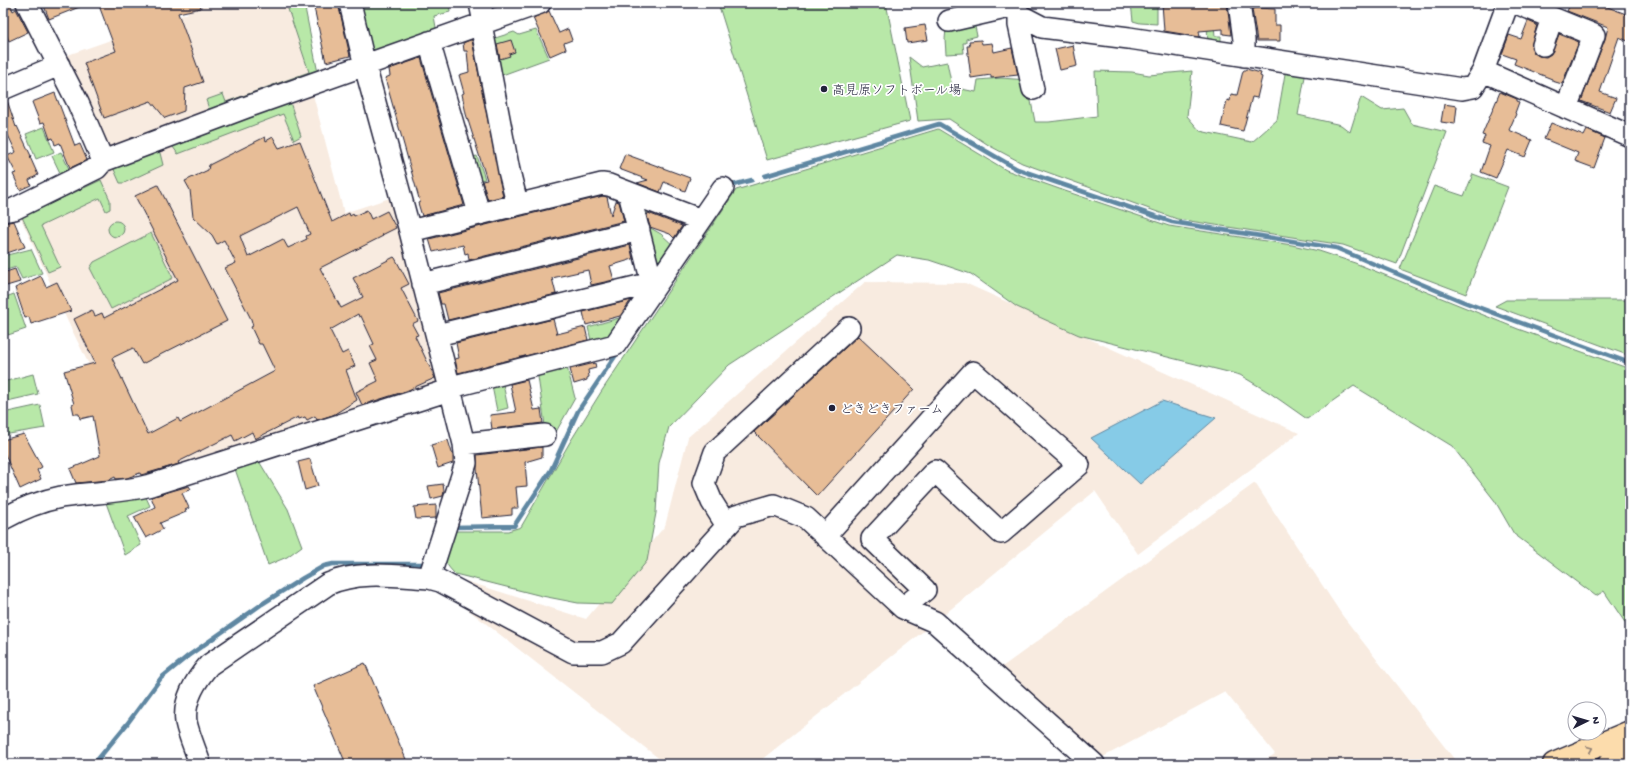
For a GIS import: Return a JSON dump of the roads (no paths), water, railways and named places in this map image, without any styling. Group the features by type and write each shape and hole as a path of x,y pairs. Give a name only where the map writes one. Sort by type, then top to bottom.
{"highway":[{"path":"1554,764 1630,732"},
{"path":"1609,764 1630,755"}],"street":[{"path":"27,3 78,103 103,161"},
{"path":"350,3 365,66 410,231 464,444 466,463 434,579"},
{"path":"3,211 14,209 97,168 103,161 246,107 429,42 481,16 540,3"},
{"path":"1239,3 1244,40 1244,56"},
{"path":"949,21 1016,8 1042,27 1101,34 1462,89 1473,87 1482,71 1508,3"},
{"path":"1516,3 1594,35 1566,108"},
{"path":"1016,8 1033,89"},
{"path":"481,16 509,171 517,203"},
{"path":"1543,45 1552,18"},
{"path":"429,42 479,213"},
{"path":"3,84 5,88 59,65"},
{"path":"1482,71 1630,136"},
{"path":"410,231 596,184 609,184 701,220"},
{"path":"3,519 23,508 61,498 137,489 440,394 449,389 615,344 653,285 723,188"},
{"path":"629,193 653,285"},
{"path":"423,284 639,230"},
{"path":"437,335 653,285"},
{"path":"727,526 712,502 704,483 715,452 849,328"},
{"path":"825,536 973,372 1078,465 1001,532 936,472 872,539 925,590 904,608"},
{"path":"464,444 545,435"},
{"path":"200,764 186,722 190,692 198,678 208,665 328,584 340,578 353,576 434,579 573,652 602,652 620,644 736,516 774,505 806,518 904,608 935,622 1094,764"}],"water":[{"path":"1162,401 1216,418 1140,484 1091,438"}],"waterway":[{"path":"765,176 939,124 1017,169 1172,222 1336,248 1464,302 1630,363"},
{"path":"730,189 733,185 752,180"},
{"path":"451,527 514,526 551,470 578,411 618,352"},
{"path":"94,764 127,724 161,678 188,656 262,604 303,578 324,566 333,564 422,564"}],"place":[{"name":"高見原ソフトボール場","path":"824,89"},
{"name":"どきどきファーム","path":"832,408"}]}
